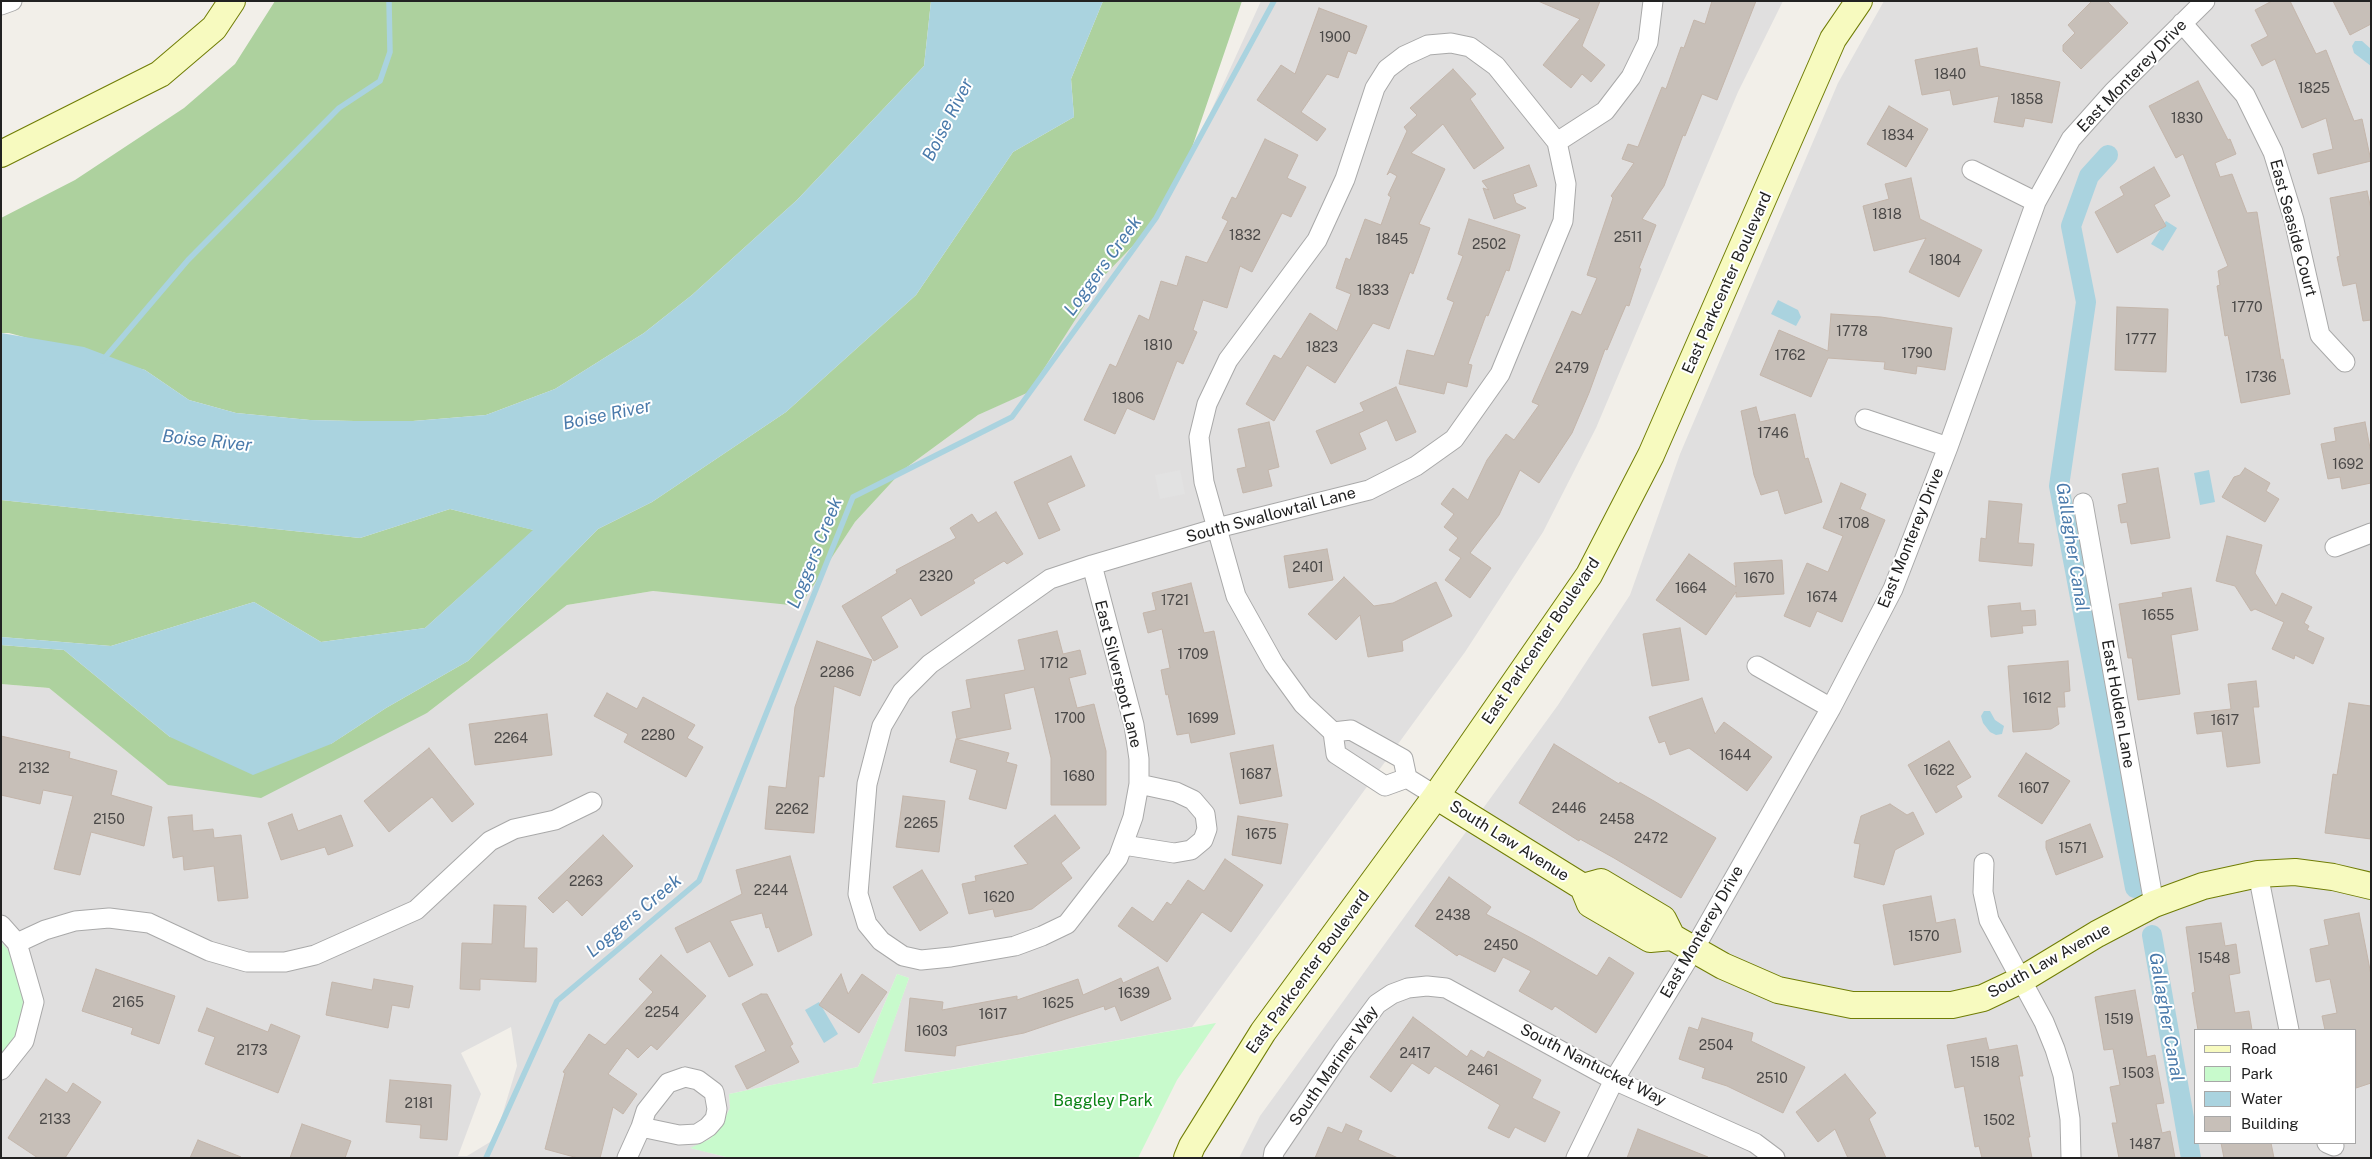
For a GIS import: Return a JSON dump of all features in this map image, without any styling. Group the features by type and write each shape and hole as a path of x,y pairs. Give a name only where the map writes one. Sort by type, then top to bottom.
{"main road":[{"path":"1,154 160,74 214,28 232,1"},
{"name":"East Parkcenter Boulevard","path":"1187,1158 1192,1146 1263,1032 1436,796 1589,575 1652,455 1833,39 1859,1"},
{"name":"South Law Avenue","path":"1436,796 1583,887 1590,904 1650,939 1683,943 1723,966 1778,990 1852,1005 1952,1005 1983,998 2021,980 2097,934 2154,904 2203,886 2258,874 2295,872 2333,877 2371,886"}],"street":[{"path":"1,5 12,1"},
{"path":"1407,778 1385,786 1336,754 1333,732 1303,704 1274,664 1236,596 1204,482 1199,437 1207,404 1228,360 1317,240 1345,179 1375,88 1387,70 1404,56 1428,45 1451,43 1470,47 1496,66 1556,142 1605,111 1631,77 1648,42 1652,1"},
{"name":"East Monterey Drive","path":"1576,1158 1683,943 1832,708 1893,589 1948,447 2036,202 2071,139 2202,2"},
{"name":"East Seaside Court","path":"2182,23 2245,95 2273,152 2294,220 2320,335 2345,362"},
{"name":"South Swallowtail Lane","path":"903,956 881,941 867,924 858,894 867,784 882,726 902,692 930,664 1050,579 1218,528 1369,490 1416,466 1454,439 1500,374 1563,221 1566,184 1556,142"},
{"path":"1972,170 2036,202"},
{"name":"East Monterey Drive","path":"1865,419 1948,447"},
{"name":"East Holden Lane","path":"2083,504 2154,904"},
{"path":"2334,547 2371,533"},
{"name":"East Silverspot Lane","path":"903,956 921,960 1015,946 1067,924 1102,881 1124,845 1133,817 1139,784 1139,760 1134,726 1092,565"},
{"path":"1757,666 1832,708"},
{"path":"1333,732 1351,730 1403,759 1407,778 1436,796"},
{"path":"1124,845 1174,853 1191,850 1203,840 1207,829 1205,814 1193,800 1176,792 1139,784"},
{"path":"17,944 44,930 76,921 109,918 149,924 209,951 247,962 285,962 315,955 416,910 490,841 514,829 555,820 592,802"},
{"path":"1984,863 1983,892 1989,920 2044,1022 2055,1048 2063,1075 2070,1119 2071,1158"},
{"path":"2258,874 2289,1029"},
{"path":"1,925 17,944 34,1002 24,1042 1,1070"},
{"name":"South Nantucket Way","path":"1408,988 1427,986 1446,988 1614,1080 1755,1143 1775,1158"},
{"name":"South Mariner Way","path":"1273,1158 1274,1152 1343,1050 1377,1004 1392,994 1408,988"},
{"path":"627,1158 641,1127"}],"shaded area":[{"path":"1261,1 1783,1 1738,92 1596,428 1543,532 1465,652 1192,1027 871,1084 909,978 897,974 858,1067 729,1094 730,1108 722,1124 710,1139 691,1148 730,1158 1,1158 1,684 49,688 168,785 427,713 567,605 653,591 800,605 855,522 903,470 978,415 1029,391 1102,278 1150,228 1185,168","holes":["511,1027 517,1066 495,1139 467,1156 458,1156 481,1094 461,1053"]},
{"path":"1884,1 2371,1 2371,1158 1239,1158 1260,1116 1558,705 1630,595 1680,454 1838,83"},
{"path":"1180,470 1185,494 1160,499 1155,475"}],"green space":[{"path":"275,1 931,1 924,66 797,200 692,295 644,333 555,389 486,415 413,421 354,421 310,420 236,413 189,400 145,370 9,333 1,333 1,218 75,180 184,108 235,64"},
{"path":"1103,1 1242,1 1185,168 1150,228 1102,278 1029,392 978,415 903,470 855,522 800,606 653,591 567,605 427,713 261,798 168,785 49,688 1,684 1,645 64,650 170,737 331,744 386,708 468,661 598,529 652,502 786,412 916,295 1013,152 1074,117 1071,79"},
{"path":"1,500 360,538 450,509 534,530 425,628 321,642 254,602 111,646 1,637"},
{"path":"1,942 8,950 17,970 23,1001 19,1030 1,1056"},
{"name":"Baggley Park","path":"897,974 909,978 872,1084 1216,1023 1177,1080 1138,1158 730,1158 690,1148 710,1139 722,1124 730,1108 729,1094 858,1067"}],"water":[{"name":"Boise River","path":"931,1 1103,1 1071,79 1074,117 1013,152 916,295 786,412 652,502 598,529 468,661 386,708 331,744 253,775 170,737 64,650 1,645 1,637 111,646 254,602 321,642 425,628 533,530 450,509 360,538 1,500 1,333 84,347 145,370 189,400 236,413 310,420 354,421 413,421 486,415 555,389 644,333 692,295 797,200 924,66"},
{"path":"2355,41 2362,41 2371,49 2371,66 2354,53 2352,46"},
{"path":"2166,221 2177,228 2163,251 2151,244"},
{"path":"1778,300 1798,310 1801,317 1796,326 1771,314"},
{"path":"2209,470 2215,502 2200,505 2194,473"},
{"path":"1984,711 1990,711 1995,720 2004,726 2002,734 1996,735 1990,732 1983,723 1981,716"},
{"path":"819,1002 838,1034 824,1043 805,1010"}],"building":[{"path":"1538,1 1600,1 1582,46 1605,65 1591,82 1582,74 1571,88 1543,65 1580,19"},
{"path":"1712,1 1756,1 1717,100 1702,94 1685,136 1683,135 1664,186 1642,219 1656,225 1639,268 1641,269 1629,306 1626,305 1607,350 1605,349 1572,433 1539,483 1520,470 1499,515 1470,553 1491,568 1470,598 1445,580 1461,558 1449,550 1458,538 1444,527 1454,514 1441,504 1453,488 1468,500 1487,460 1506,434 1514,440 1539,405 1532,402 1572,311 1581,315 1597,278 1587,275 1613,198 1611,196 1634,163 1622,159 1628,144 1638,147 1662,87 1666,89 1681,47 1684,48 1694,20 1705,24"},
{"path":"2092,1 2107,1 2128,23 2081,69 2063,51 2063,45 2075,33 2068,25"},
{"path":"2272,1 2290,1 2316,54 2326,50 2354,121 2362,119 2371,161 2318,174 2313,154 2333,149 2326,118 2302,128 2275,59 2262,66 2251,45 2268,36 2255,10"},
{"path":"2333,1 2371,1 2371,24 2350,35"},
{"path":"1319,8 1367,26 1356,54 1348,51 1338,78 1327,74 1301,112 1326,129 1317,141 1257,100 1281,65 1295,74"},
{"path":"1977,48 1980,66 2060,82 2052,123 2025,118 2023,127 1994,122 1999,96 1953,105 1950,90 1922,95 1915,60"},
{"path":"1453,69 1476,94 1470,99 1504,148 1474,169 1443,124 1411,153 1445,169 1419,224 1430,228 1413,274 1410,272 1389,329 1373,323 1335,383 1307,365 1274,421 1246,404 1274,355 1281,359 1310,313 1337,331 1351,294 1336,288 1346,258 1350,260 1365,219 1381,225 1391,197 1388,195 1397,176 1390,172 1387,175 1407,131 1404,127 1417,115 1410,108"},
{"path":"2198,81 2228,140 2230,139 2236,154 2215,163 2220,177 2232,174 2247,213 2257,212 2281,360 2283,359 2290,394 2241,403 2228,335 2225,336 2217,286 2220,285 2218,271 2228,266 2183,154 2176,158 2149,106"},
{"path":"1889,106 1928,129 1906,167 1867,144"},
{"path":"1265,139 1298,155 1287,178 1306,187 1291,217 1282,213 1252,272 1240,266 1227,308 1203,300 1193,330 1197,332 1183,364 1177,361 1154,420 1127,408 1115,434 1084,420 1110,364 1116,367 1139,315 1149,320 1161,281 1177,286 1186,256 1207,263 1228,221 1222,218 1232,197 1236,199"},
{"path":"1529,165 1537,186 1513,194 1516,203 1526,208 1494,219 1483,188 1489,190 1482,181"},
{"path":"2154,167 2170,196 2154,205 2166,226 2117,253 2095,212 2124,195 2120,187"},
{"path":"1911,178 1920,219 1982,250 1959,297 1909,272 1926,238 1874,251 1863,206 1889,199 1885,184"},
{"path":"2367,191 2371,209 2371,320 2363,321 2356,283 2343,286 2337,257 2340,256 2330,198"},
{"path":"1469,219 1520,235 1509,271 1506,270 1488,316 1486,315 1468,364 1472,365 1467,387 1447,382 1444,394 1399,384 1407,350 1434,356 1454,302 1447,299 1463,256 1458,254"},
{"path":"2117,307 2168,309 2166,372 2115,370"},
{"path":"1831,314 1881,317 1952,328 1945,370 1917,366 1916,374 1884,369 1885,362 1828,358 1811,397 1760,375 1779,330 1828,351"},
{"path":"1396,387 1416,432 1396,441 1387,420 1359,433 1366,449 1331,464 1316,431 1364,411 1360,403"},
{"path":"1756,407 1760,422 1795,414 1805,459 1808,458 1822,502 1785,514 1778,490 1761,495 1754,475 1741,411"},
{"path":"1269,422 1279,467 1268,470 1272,486 1243,493 1237,469 1246,467 1238,429"},
{"path":"2365,422 2371,453 2371,483 2342,489 2340,477 2328,479 2321,444 2336,441 2334,428"},
{"path":"1071,456 1085,486 1047,503 1060,530 1039,539 1014,482"},
{"path":"2158,468 2170,538 2131,544 2127,522 2121,523 2118,505 2127,503 2122,474"},
{"path":"2245,468 2270,483 2266,491 2279,499 2265,522 2222,497 2234,477 2240,475"},
{"path":"1841,483 1866,494 1860,509 1885,520 1842,622 1817,611 1810,627 1784,616 1807,563 1828,572 1843,536 1823,528"},
{"path":"1989,501 2022,504 2018,543 2034,544 2032,566 1979,561 1981,538 1986,539"},
{"path":"996,512 1023,554 1007,564 1004,561 973,580 975,583 921,616 911,598 881,617 898,647 874,661 842,606 897,573 896,570 956,538 950,528 972,514 978,523"},
{"path":"2227,536 2262,545 2255,573 2276,606 2282,593 2312,607 2304,623 2309,626 2307,630 2324,638 2313,664 2295,655 2294,659 2272,649 2284,622 2255,609 2251,611 2235,586 2216,581"},
{"path":"1327,549 1333,580 1289,588 1284,556"},
{"path":"1689,554 1736,587 1734,563 1782,560 1784,594 1736,597 1736,592 1706,635 1656,600"},
{"path":"1344,577 1374,606 1393,603 1436,582 1452,616 1402,641 1403,651 1368,657 1360,615 1336,640 1308,614"},
{"path":"1191,583 1204,633 1214,631 1235,734 1191,743 1189,733 1177,735 1168,694 1166,695 1161,670 1170,668 1162,629 1148,633 1143,613 1156,610 1152,593"},
{"path":"2191,588 2198,630 2171,635 2180,694 2138,700 2132,658 2128,658 2119,604 2163,597 2162,593"},
{"path":"2020,603 2021,611 2035,610 2036,625 2022,626 2023,633 1991,637 1988,606"},
{"path":"1680,628 1689,680 1652,686 1643,634"},
{"path":"1057,631 1063,654 1080,650 1086,674 1069,678 1077,708 1094,704 1106,751 1106,805 1051,805 1051,758 1034,687 1004,694 1011,729 957,739 952,712 971,708 966,680 1025,670 1018,640"},
{"path":"817,641 872,660 860,696 834,686 824,777 819,776 814,833 765,829 769,786 786,788 795,707"},
{"path":"2068,661 2070,691 2064,692 2065,707 2057,707 2059,724 2051,729 2013,732 2008,666"},
{"path":"2256,681 2259,707 2253,707 2260,763 2227,767 2222,731 2197,734 2194,713 2231,709 2228,684"},
{"path":"607,693 637,709 643,697 695,725 687,738 703,747 686,777 624,742 628,734 594,716"},
{"path":"1702,698 1715,734 1724,722 1772,757 1747,791 1689,748 1670,755 1665,741 1659,743 1649,717"},
{"path":"2349,703 2371,706 2371,839 2325,833 2333,774 2337,775"},
{"path":"547,714 552,755 475,765 469,724"},
{"path":"1,736 70,752 69,758 117,771 111,795 152,807 144,846 91,832 80,875 54,869 73,796 43,790 40,804 1,795"},
{"path":"956,739 1009,753 1006,762 1017,765 1006,809 969,799 977,770 950,762"},
{"path":"1949,741 1971,777 1956,786 1962,797 1936,813 1908,765"},
{"path":"1554,744 1619,784 1620,782 1716,838 1681,898 1580,839 1579,841 1519,803"},
{"path":"1273,745 1282,796 1240,804 1230,753"},
{"path":"429,748 474,804 452,822 432,797 389,832 364,801"},
{"path":"2026,753 2070,781 2042,824 1998,796"},
{"path":"903,796 945,801 939,852 896,847"},
{"path":"1890,804 1907,815 1913,812 1924,834 1895,850 1884,885 1854,877 1860,844 1854,843 1861,816"},
{"path":"292,814 298,831 341,815 353,846 328,855 325,847 281,860 268,823"},
{"path":"192,815 193,831 213,829 214,838 241,835 248,898 218,901 214,866 184,870 183,856 173,858 168,817"},
{"path":"1055,815 1080,848 1061,863 1072,878 1032,909 995,917 993,909 969,914 962,884 976,881 975,876 1028,864 1014,846"},
{"path":"1238,816 1288,824 1281,864 1232,855"},
{"path":"2090,824 2103,857 2056,875 2046,848 2046,841"},
{"path":"603,835 633,866 582,916 567,900 553,913 538,898"},
{"path":"790,856 812,935 778,952 769,927 766,928 762,913 730,921 753,965 729,977 710,941 687,953 675,928 742,894 736,870"},
{"path":"1225,859 1263,885 1231,932 1202,912 1167,962 1118,926 1132,907 1153,922 1167,902 1171,905 1188,880 1204,891"},
{"path":"922,870 948,913 920,931 893,887"},
{"path":"1449,877 1491,907 1486,914 1597,976 1609,957 1634,973 1596,1033 1555,1006 1552,1010 1519,991 1531,971 1503,957 1495,972 1459,954 1457,956 1415,926"},
{"path":"1931,896 1936,923 1955,919 1961,952 1894,965 1883,905"},
{"path":"494,905 526,906 524,948 537,948 536,982 480,979 480,990 460,989 462,943 492,944"},
{"path":"2359,913 2371,975 2371,1083 2357,1088 2357,1029 2325,1029 2322,1016 2337,1013 2330,979 2316,982 2310,949 2329,945 2324,920"},
{"path":"2221,923 2225,946 2236,944 2240,973 2229,975 2235,1013 2249,1011 2252,1029 2198,1029 2192,993 2195,992 2186,927"},
{"path":"661,955 706,996 657,1050 651,1045 638,1058 627,1048 608,1074 637,1094 623,1114 613,1107 600,1158 578,1158 545,1149 565,1073 563,1072 589,1034 605,1045 653,992 639,979"},
{"path":"1158,967 1171,999 1121,1021 1115,1006 1105,1010 1104,1006 1024,1033 956,1046 955,1056 905,1051 910,998 943,1002 942,1010 1017,996 1017,1000 1078,979 1083,995 1121,978 1123,983"},
{"path":"96,969 175,996 159,1044 131,1034 133,1028 82,1011"},
{"path":"841,974 848,994 862,974 887,992 859,1033 819,1005"},
{"path":"374,979 413,986 409,1008 392,1005 388,1028 326,1015 332,982 372,990"},
{"path":"2135,990 2147,1057 2155,1055 2164,1103 2156,1104 2162,1133 2170,1131 2175,1158 2119,1158 2112,1123 2117,1123 2110,1087 2120,1085 2113,1049 2104,1050 2095,997"},
{"path":"761,994 767,994 793,1044 790,1046 799,1062 747,1089 735,1066 766,1051 742,1004"},
{"path":"207,1008 268,1032 271,1024 300,1036 278,1093 205,1064 215,1037 198,1031"},
{"path":"1413,1017 1467,1057 1471,1050 1484,1058 1488,1051 1541,1080 1532,1098 1560,1112 1545,1142 1515,1127 1509,1138 1488,1128 1500,1105 1435,1066 1429,1074 1412,1063 1391,1092 1370,1077"},
{"path":"1702,1018 1753,1033 1751,1041 1805,1067 1783,1113 1727,1086 1702,1078 1705,1068 1679,1059 1689,1027 1698,1030"},
{"path":"1986,1038 1989,1050 2017,1045 2023,1076 2019,1076 2032,1158 1982,1158 1979,1146 1975,1147 1964,1086 1955,1088 1947,1045"},
{"path":"1845,1074 1876,1113 1869,1119 1886,1158 1848,1158 1835,1129 1818,1142 1796,1112"},
{"path":"46,1079 67,1093 73,1083 101,1102 65,1158 38,1158 8,1138"},
{"path":"390,1080 451,1085 447,1140 420,1138 421,1125 386,1122"},
{"path":"302,1124 351,1141 345,1158 290,1158"},
{"path":"1346,1124 1362,1131 1358,1140 1398,1158 1315,1158 1328,1127 1342,1133"},
{"path":"1638,1129 1708,1157 1708,1158 1627,1158"},
{"path":"198,1140 241,1157 241,1158 190,1158"},
{"path":"2221,1144 2271,1144 2274,1158 2224,1158"}],"waterway":[{"path":"102,361 188,260 339,108 380,81 390,52 389,1"},
{"name":"Loggers Creek","path":"486,1158 557,1001 699,881 853,497 1012,417 1156,218 1274,1"},
{"name":"Gallagher Canal","path":"2108,155 2089,176 2071,226 2086,302 2059,486 2135,888"},
{"name":"Gallagher Canal","path":"2152,935 2191,1158"}]}
